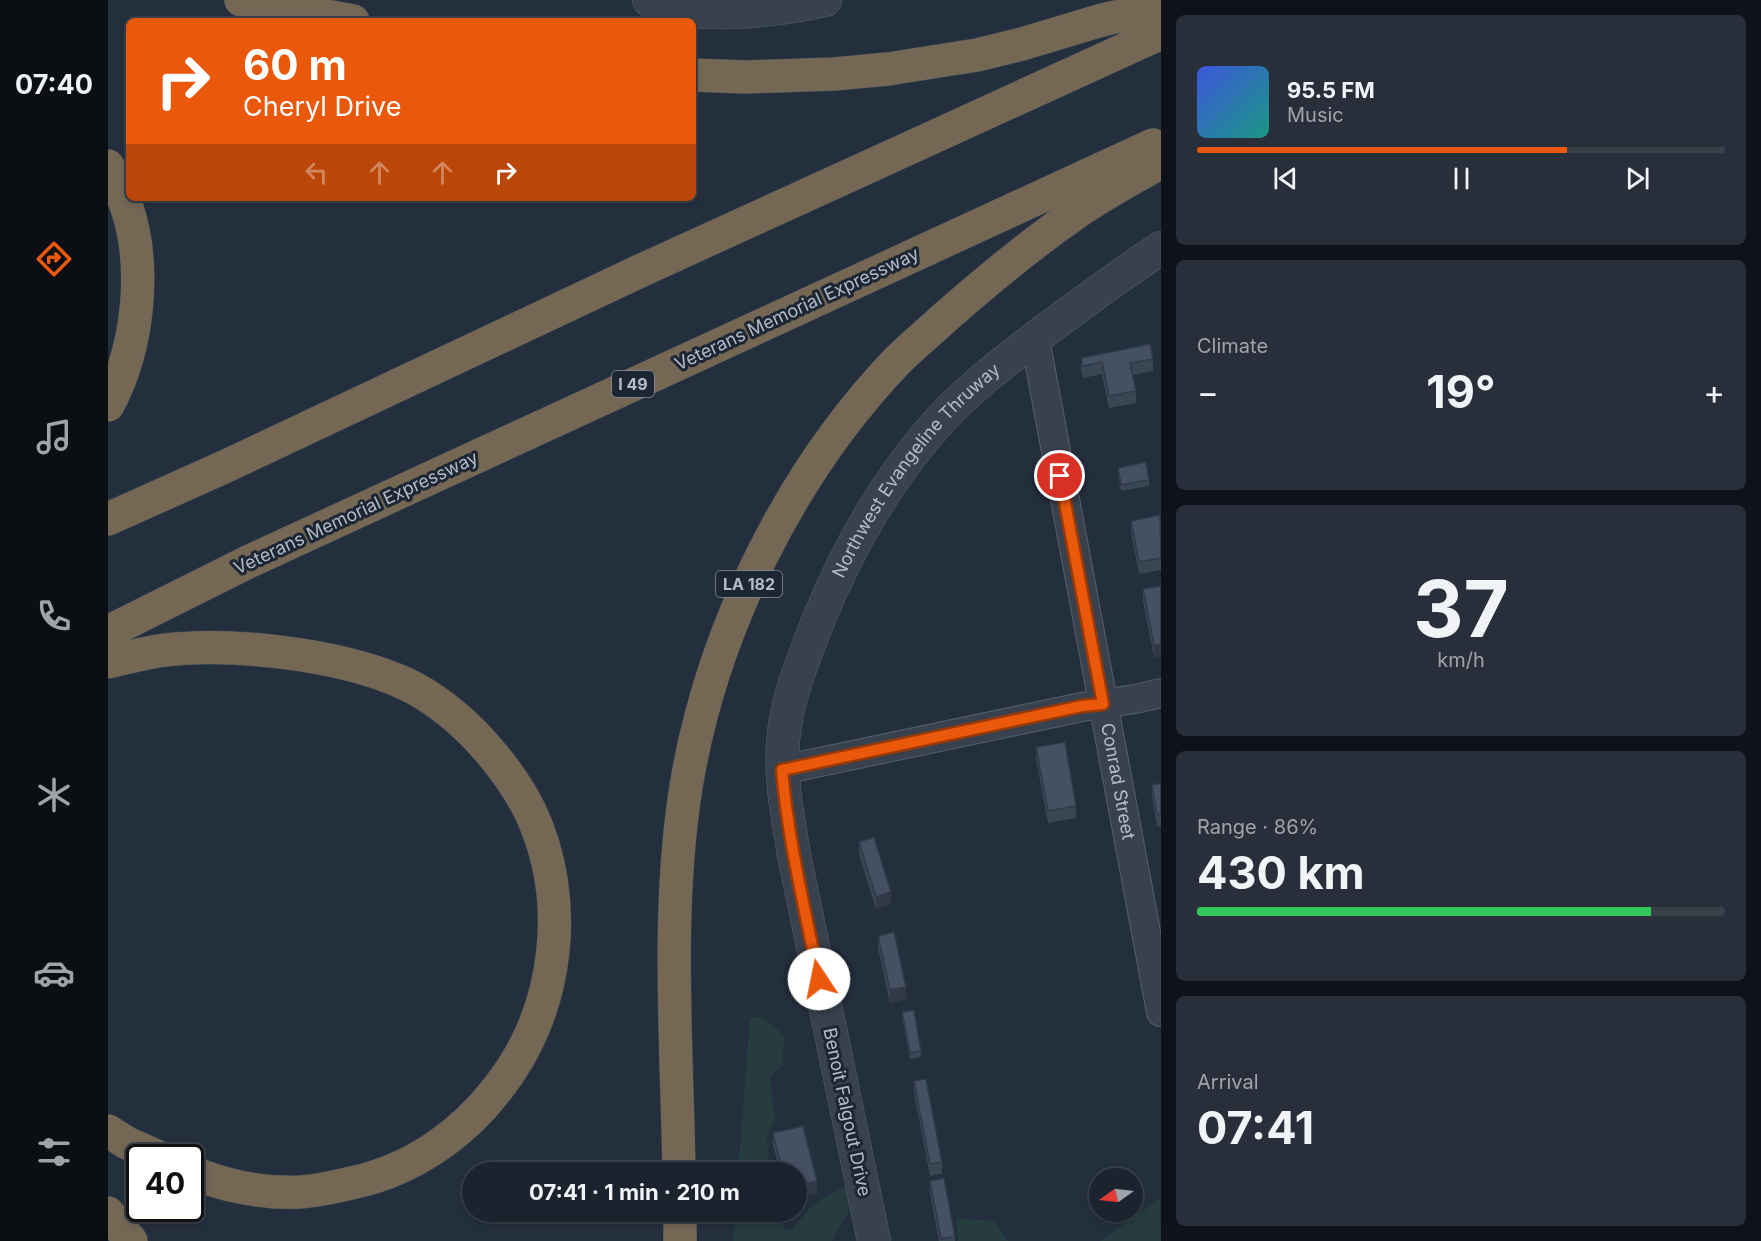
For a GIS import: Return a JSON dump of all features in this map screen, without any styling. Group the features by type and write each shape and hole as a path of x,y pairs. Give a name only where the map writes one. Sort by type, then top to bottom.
{"highway":[{"path":"241,0 337,18"},
{"path":"696,75 834,74 888,69 977,55 1102,20 1161,7"},
{"path":"108,519 235,462 640,271 1161,33"},
{"name":"Veterans Memorial Expressway","path":"108,632 259,557 1161,142"},
{"name":"LA 182","path":"679,1162 675,942 677,869 686,787 702,712 730,627 770,538 797,493 846,421 899,359 984,282 1075,213 1161,162"},
{"path":"108,166 127,208 135,243 137,287 132,340 124,367 108,405"},
{"path":"108,662 156,651 242,649 320,658 380,674 408,685 460,720 488,748 504,769 530,811 550,874 554,901 554,950 547,990 535,1026 512,1071 489,1100 460,1129 426,1154 404,1166 370,1179 335,1187 299,1192 256,1189 204,1178"},
{"path":"108,1131 129,1144"},
{"path":"108,1213 131,1241"},
{"path":"680,1222 680,1241"}],"street":[{"path":"649,0 672,8 717,11 780,9 825,0"},
{"name":"Northwest Evangeline Thruway","path":"782,770 783,741 788,712 810,642 846,560 875,508 904,465 942,418 982,380 1113,279 1161,248"},
{"name":"Conrad Street","path":"1035,339 1161,1012"},
{"path":"782,770 1082,706 1161,693"},
{"name":"Benoit Falgout Drive","path":"782,770 794,855 873,1241"}],"green space":[{"path":"763,1017 784,1035 783,1065 770,1077 775,1121 767,1134 769,1162 739,1162 750,1018"},
{"path":"846,1186 853,1204 832,1241 733,1241 735,1222 781,1222 784,1229 792,1231 799,1222 807,1222 807,1212 829,1195"},
{"path":"1160,1198 1161,1241 1100,1241 1127,1222 1143,1222 1143,1210"},
{"path":"956,1218 995,1221 1008,1241 958,1241"}],"building":[{"path":"1150,344 1153,359 1130,363 1136,391 1109,396 1102,362 1083,366 1081,358"},
{"path":"1146,462 1149,480 1121,485 1118,468"},
{"path":"1160,515 1161,558 1139,562 1131,521"},
{"path":"1161,586 1161,644 1154,645 1143,589"},
{"path":"1065,742 1076,806 1048,811 1036,747"},
{"path":"1161,783 1161,814 1157,814 1152,785"},
{"path":"874,837 891,892 876,897 859,842"},
{"path":"894,932 906,987 890,990 878,936"},
{"path":"914,1010 921,1051 910,1053 902,1012"},
{"path":"926,1079 942,1162 930,1164 914,1081"},
{"path":"803,1126 817,1181 807,1183 807,1162 780,1162 773,1133"},
{"path":"944,1178 955,1236 941,1239 930,1181"}],"route":[{"path":"819,979 794,855 782,770 1082,706 1103,704 1060,476"}]}
